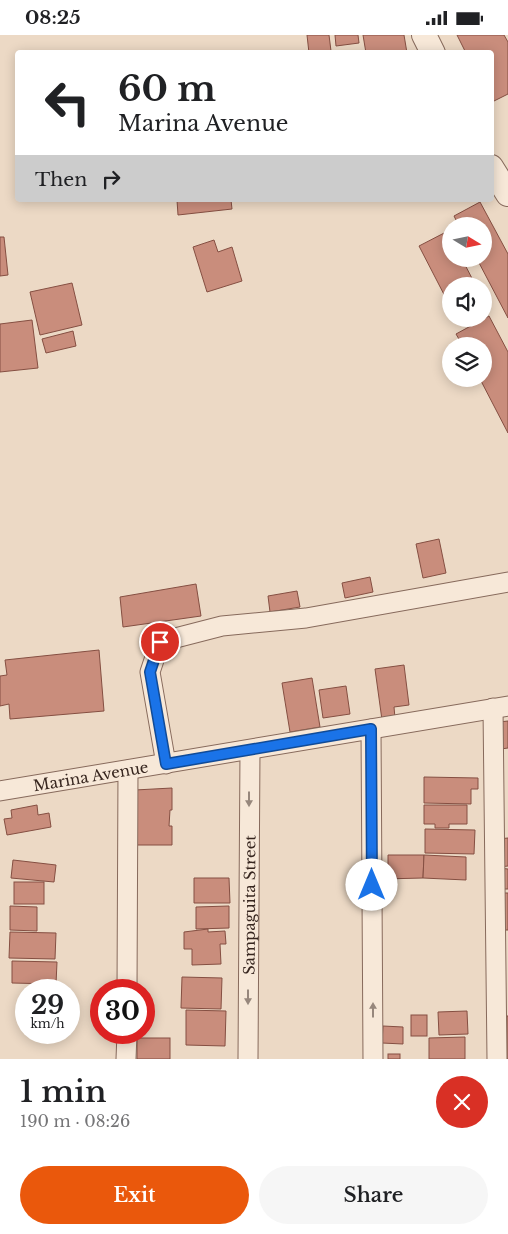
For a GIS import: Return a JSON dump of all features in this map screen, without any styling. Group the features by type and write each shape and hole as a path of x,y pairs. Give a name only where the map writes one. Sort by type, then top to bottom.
{"street":[{"path":"424,35 432,50"},
{"path":"494,172 508,195"},
{"path":"166,764 150,672 160,642 222,626 306,618 508,582"},
{"path":"497,1059 502,951 501,707"},
{"name":"Marina Avenue","path":"0,791 501,707"},
{"path":"371,729 373,1059"},
{"name":"Sampaguita Street","path":"248,1059 250,750"},
{"path":"127,979 128,770"},
{"path":"126,1059 127,1044"}],"building":[{"path":"307,35 329,35 331,50 309,50"},
{"path":"335,35 358,35 359,43 336,46"},
{"path":"363,35 404,35 406,50 366,50"},
{"path":"457,35 504,35 508,42 508,94 494,101 494,50 464,50"},
{"path":"177,202 231,202 232,209 178,215"},
{"path":"480,202 488,217 454,217"},
{"path":"492,224 508,254 508,318 492,288 492,277 486,277 481,267 492,267"},
{"path":"442,234 442,267 466,267 471,277 442,277 442,291 419,246"},
{"path":"0,237 4,237 8,275 0,276"},
{"path":"214,240 218,252 232,247 242,281 207,292 193,247"},
{"path":"72,283 82,325 40,335 30,292"},
{"path":"32,320 38,368 0,372 0,324"},
{"path":"492,322 508,352 508,433 484,387 492,387 492,337 458,337 456,334 469,327 492,327"},
{"path":"73,331 76,346 46,353 42,339"},
{"path":"439,539 446,573 423,578 416,544"},
{"path":"370,577 373,592 345,598 342,583"},
{"path":"196,584 201,616 123,627 120,597"},
{"path":"297,591 300,607 270,612 268,596"},
{"path":"99,650 104,711 10,719 9,704 0,706 0,676 7,675 5,660"},
{"path":"404,665 409,705 394,707 395,718 382,720 375,669"},
{"path":"312,678 320,727 290,732 282,683"},
{"path":"346,686 350,714 323,718 319,690"},
{"path":"508,721 508,748 501,749 499,722"},
{"path":"424,777 478,778 478,789 471,789 471,804 424,803"},
{"path":"172,788 172,810 170,810 169,826 172,826 172,845 132,845 135,790"},
{"path":"37,805 38,815 49,813 51,827 7,835 4,819 12,818 11,810"},
{"path":"424,805 467,805 467,824 449,824 449,828 435,828 435,824 424,824"},
{"path":"425,829 475,830 474,854 425,853"},
{"path":"508,838 508,866 499,867 498,839"},
{"path":"388,855 424,855 423,878 383,879 384,870 388,868"},
{"path":"424,855 466,857 466,880 423,878"},
{"path":"13,860 56,865 54,882 11,878"},
{"path":"499,868 508,869 508,889 499,889"},
{"path":"194,878 229,878 230,903 194,903"},
{"path":"14,882 44,882 44,904 14,904"},
{"path":"498,893 508,893 508,930 499,930"},
{"path":"10,906 37,907 37,931 10,930"},
{"path":"229,906 229,928 196,929 196,907"},
{"path":"208,929 208,932 225,931 226,944 220,944 221,964 192,965 192,949 184,949 184,932"},
{"path":"10,932 56,933 55,959 9,958"},
{"path":"12,961 57,962 56,979 15,979 15,983 12,983"},
{"path":"182,977 222,978 221,1009 181,1008"},
{"path":"186,1010 226,1011 225,1046 186,1045"},
{"path":"467,1011 468,1034 439,1035 438,1012"},
{"path":"411,1015 427,1015 427,1036 411,1036"},
{"path":"500,1016 508,1016 508,1059 501,1059"},
{"path":"383,1026 403,1027 403,1044 382,1043"},
{"path":"465,1037 465,1059 429,1059 429,1038"},
{"path":"155,1038 170,1038 170,1059 137,1059 137,1044 155,1044"},
{"path":"388,1054 400,1054 400,1059 388,1059"}],"route":[{"path":"160,642 150,672 166,764 371,729 372,885"}]}
